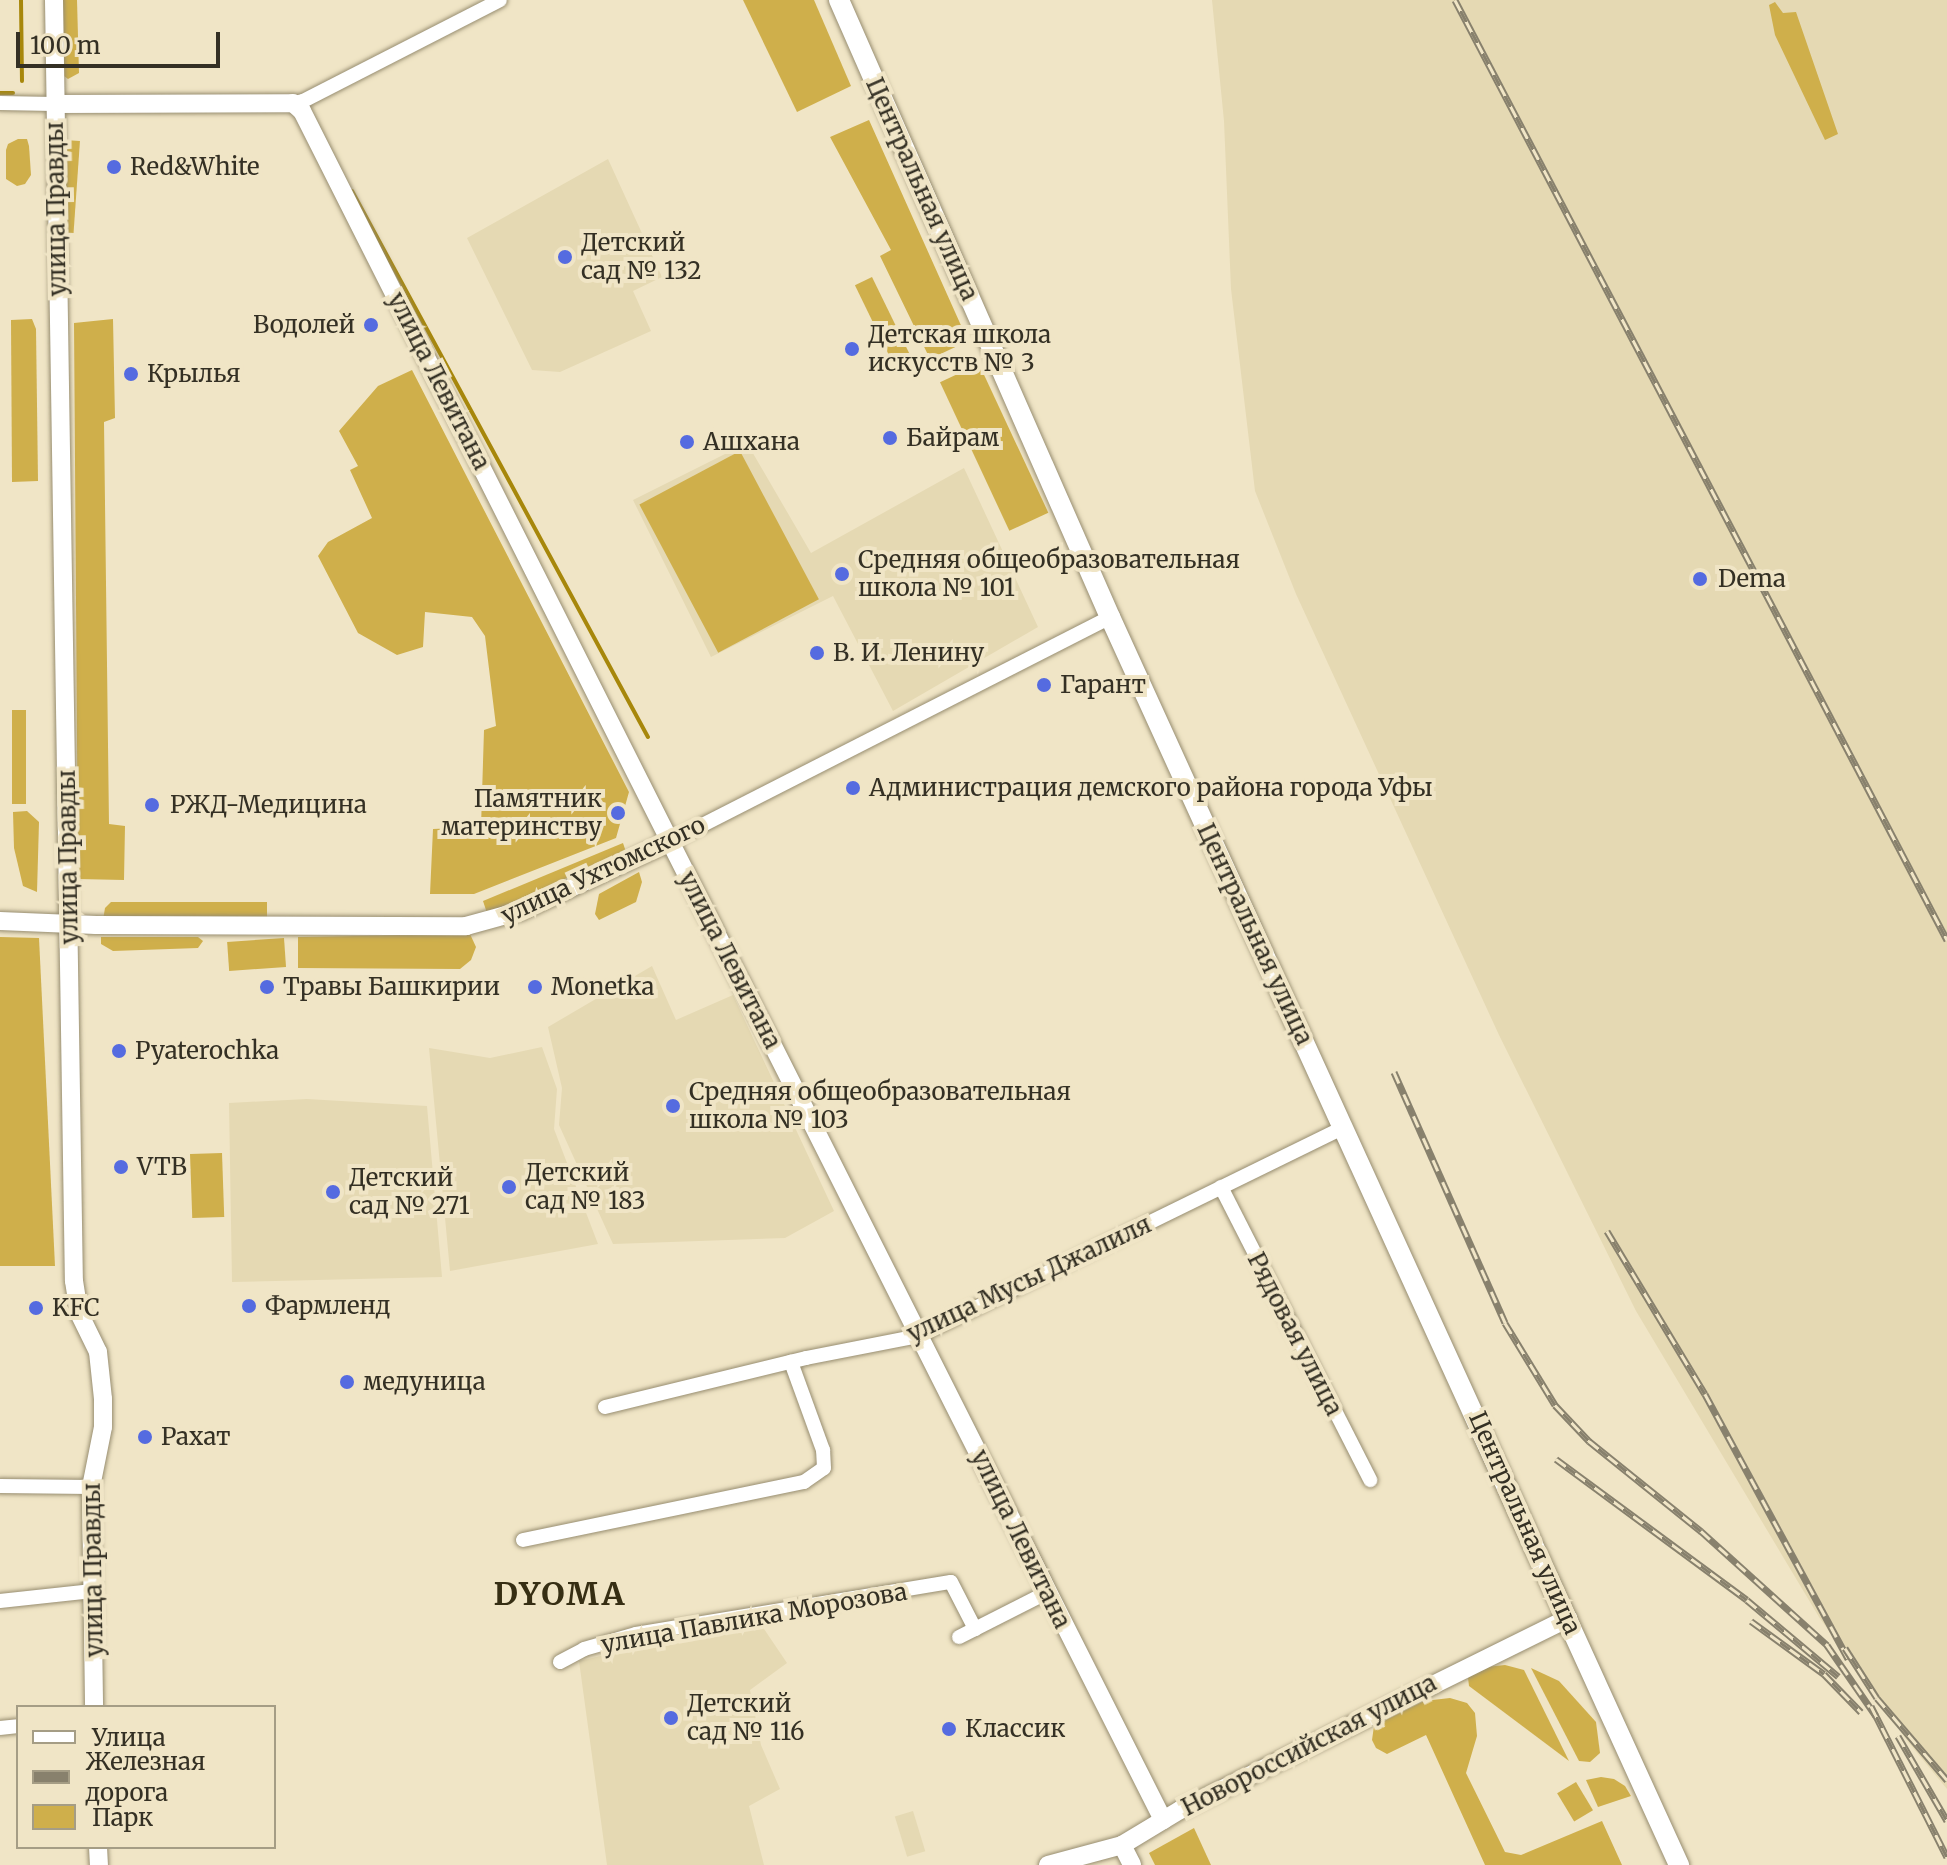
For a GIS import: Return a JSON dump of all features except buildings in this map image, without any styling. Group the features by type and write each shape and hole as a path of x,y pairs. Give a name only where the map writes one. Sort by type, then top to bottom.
{"main road":[{"name":"Центральная улица","path":"839,0 1110,617 1679,1865"}],"street":[{"name":"улица Правды","path":"54,0 74,1281 79,1313 98,1352 103,1399 103,1427 91,1487 94,1705"},
{"path":"0,103 303,101 500,0"},
{"name":"улица Левитана","path":"293,103 308,122 1046,1593 1163,1820"},
{"name":"улица Ухтомского","path":"0,921 466,926 521,911 671,841 1110,617"},
{"name":"улица Мусы Джалиля","path":"605,1407 791,1362 918,1336 1343,1128"},
{"name":"Рядовая улица","path":"1221,1187 1370,1480"},
{"path":"523,1540 804,1482 824,1468 823,1450 791,1362"},
{"path":"0,1486 91,1487"},
{"name":"улица Павлика Морозова","path":"560,1662 584,1649 636,1634 951,1582 975,1629"},
{"path":"0,1601 92,1591"},
{"path":"959,1637 1046,1593"},
{"name":"Новороссийская улица","path":"1048,1865 1122,1845 1163,1820 1435,1681 1568,1618"},
{"path":"1122,1845 1132,1865"}],"shaded area":[{"path":"1212,0 1947,0 1947,1789 1909,1743 1819,1617 1636,1311 1499,1035 1296,594 1255,491 1231,289 1224,121"},
{"name":"Детский сад № 132","path":"608,159 662,277 633,291 651,331 560,372 532,370 467,238"},
{"name":"Средняя общеобразовательная школа № 101","path":"747,443 811,553 964,468 1038,627 893,711 833,596 711,657 633,500"},
{"name":"Средняя общеобразовательная школа № 103","path":"652,966 676,1020 733,995 834,1211 785,1238 613,1244 559,1125 562,1088 548,1027"},
{"name":"Детский сад № 183","path":"542,1047 557,1089 554,1129 598,1244 450,1271 429,1048 490,1058"},
{"name":"Детский сад № 271","path":"307,1099 427,1106 442,1277 232,1282 229,1103"},
{"name":"Детский сад № 116","path":"758,1620 787,1663 750,1690 761,1745 780,1789 749,1806 764,1865 607,1865 579,1661"},
{"path":"913,1811 925,1851 907,1857 895,1817"}],"green space":[{"path":"62,0 77,0 79,73 68,79 64,76"},
{"path":"743,0 814,0 851,86 797,112"},
{"path":"1775,2 1783,13 1796,12 1838,134 1825,140 1775,35 1769,5"},
{"path":"869,120 968,341 930,359 880,256 891,250 830,137"},
{"path":"27,139 31,175 25,184 17,186 6,179 6,150 8,144"},
{"path":"64,140 80,141 74,233 58,232"},
{"path":"872,277 915,365 898,373 855,285"},
{"path":"32,319 36,329 38,481 12,482 11,320"},
{"path":"113,319 115,418 104,422 109,824 125,826 124,880 78,879 74,323"},
{"path":"979,364 1048,513 1009,531 940,382"},
{"path":"412,370 629,792 616,838 474,894 430,894 433,829 481,827 484,730 496,726 485,636 472,617 425,612 423,647 397,655 358,633 318,556 328,542 372,518 350,470 358,466 339,431 378,386"},
{"path":"740,451 819,599 718,653 639,505"},
{"path":"12,710 26,710 26,804 12,804"},
{"path":"27,811 39,822 37,892 23,886 14,848 13,812"},
{"path":"623,843 626,852 487,913 483,901"},
{"path":"639,872 642,882 636,902 599,920 595,914 599,894"},
{"path":"111,902 267,902 267,921 103,920 105,908"},
{"path":"470,934 476,947 471,960 460,969 298,968 298,937"},
{"path":"0,937 39,938 55,1266 0,1266"},
{"path":"101,937 198,937 203,941 198,948 113,951 101,944"},
{"path":"284,938 286,967 229,971 227,942"},
{"path":"222,1153 224,1217 192,1218 190,1154"},
{"path":"1505,1665 1524,1670 1569,1761 1469,1686 1468,1678 1477,1668"},
{"path":"1531,1668 1559,1681 1596,1722 1600,1753 1590,1762 1579,1761"},
{"path":"1450,1698 1467,1703 1475,1713 1477,1736 1466,1773 1505,1852 1521,1855 1602,1821 1622,1865 1485,1865 1426,1735 1387,1754 1376,1748 1372,1740 1374,1726 1424,1701"},
{"path":"1601,1777 1614,1779 1625,1786 1631,1796 1598,1807 1586,1780"},
{"path":"1576,1782 1593,1810 1574,1822 1557,1793"},
{"path":"1194,1828 1211,1865 1155,1865 1149,1853"}],"waterway":[{"path":"21,0 22,81"},
{"path":"0,93 13,93"},
{"path":"352,191 648,737"}],"railway":[{"path":"1455,0 1947,940"},
{"path":"1394,1072 1505,1323 1555,1405 1589,1441 1701,1531 1827,1645 1876,1716"},
{"path":"1607,1231 1705,1394 1848,1659"},
{"path":"1556,1459 1747,1600 1838,1676"},
{"path":"1751,1621 1824,1674 1861,1712"},
{"path":"1845,1648 1877,1698 1947,1780"},
{"path":"1871,1706 1947,1857"},
{"path":"1898,1736 1947,1821"}],"place":[{"name":"Red&White","path":"114,167"},
{"name":"Детский сад № 132","path":"565,257"},
{"name":"Водолей","path":"371,325"},
{"name":"Детская школа искусств № 3","path":"852,349"},
{"name":"Крылья","path":"131,374"},
{"name":"Байрам","path":"890,438"},
{"name":"Ашхана","path":"687,442"},
{"name":"Средняя общеобразовательная школа № 101","path":"842,574"},
{"name":"Dema","path":"1700,579"},
{"name":"В. И. Ленину","path":"817,653"},
{"name":"Гарант","path":"1044,685"},
{"name":"Администрация демского района города Уфы","path":"853,788"},
{"name":"РЖД-Медицина","path":"152,805"},
{"name":"Памятник материнству","path":"618,813"},
{"name":"Травы Башкирии","path":"267,987"},
{"name":"Monetka","path":"535,987"},
{"name":"Pyaterochka","path":"119,1051"},
{"name":"Средняя общеобразовательная школа № 103","path":"673,1106"},
{"name":"VTB","path":"121,1167"},
{"name":"Детский сад № 183","path":"509,1187"},
{"name":"Детский сад № 271","path":"333,1192"},
{"name":"Фармленд","path":"249,1306"},
{"name":"KFC","path":"36,1308"},
{"name":"медуница","path":"347,1382"},
{"name":"Рахат","path":"145,1437"},
{"name":"Детский сад № 116","path":"671,1718"},
{"name":"Классик","path":"949,1729"}],"district":[{"name":"DYOMA","path":"560,1594"}]}
